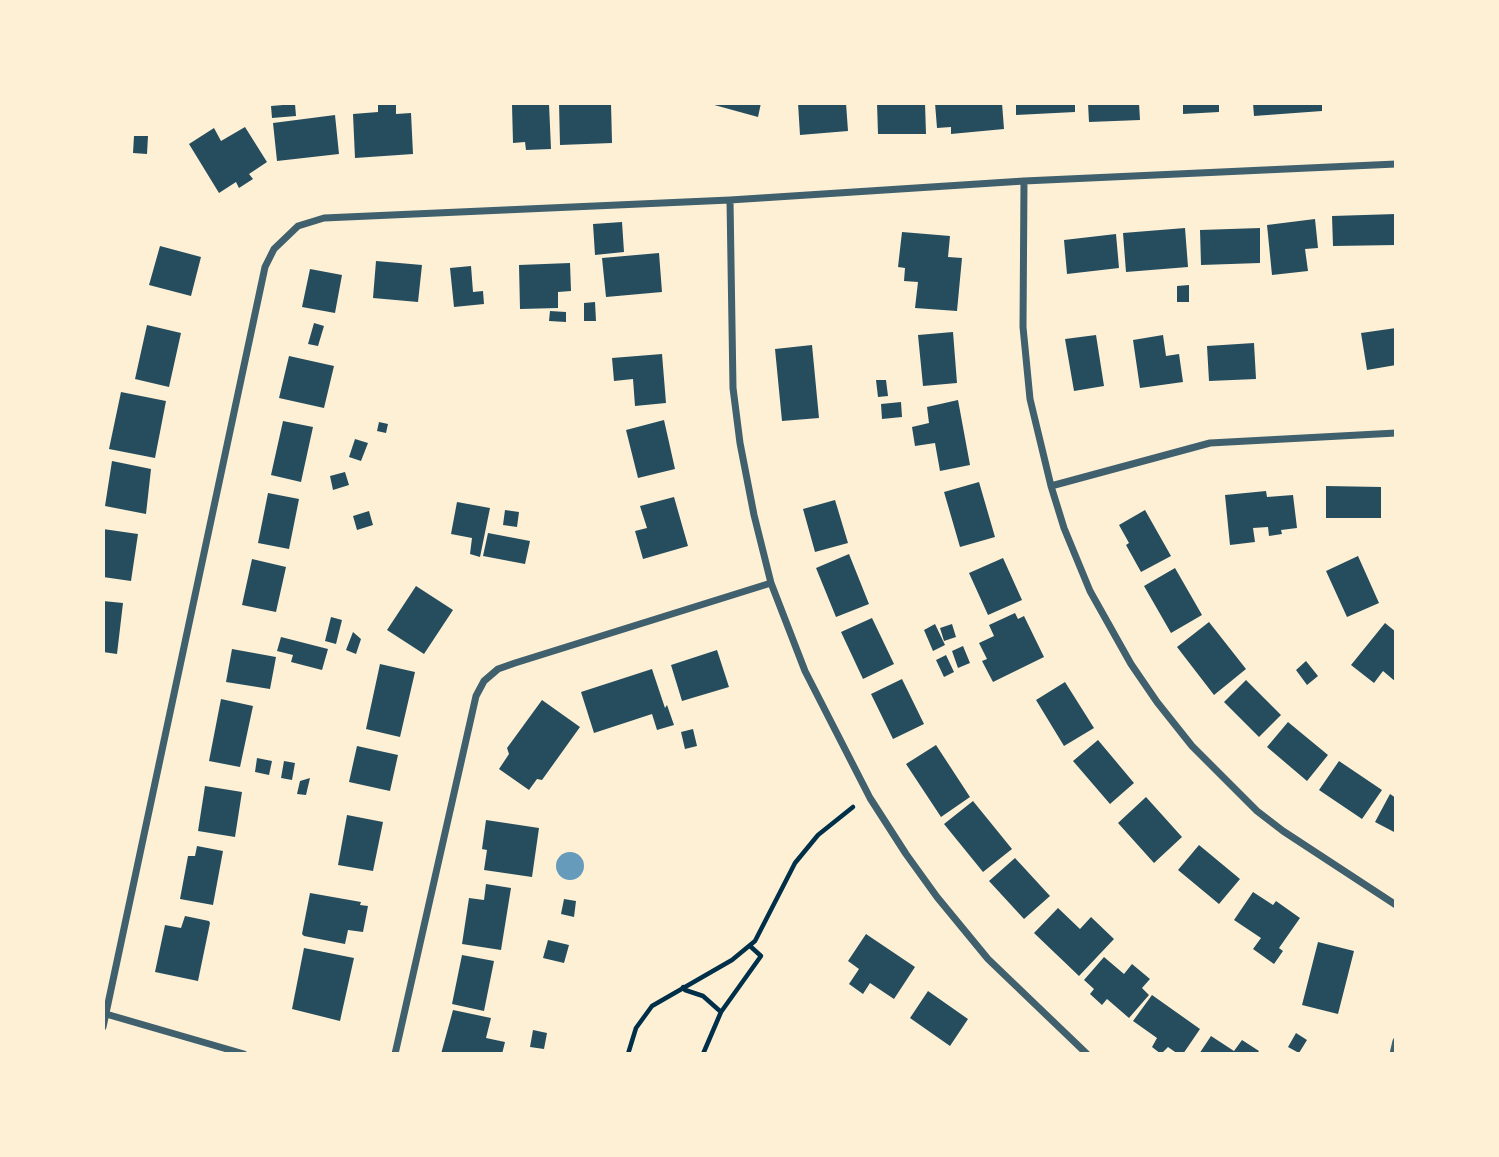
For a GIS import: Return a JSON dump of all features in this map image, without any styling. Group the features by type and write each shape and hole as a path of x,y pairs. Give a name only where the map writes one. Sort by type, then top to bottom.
{"street":[{"path":"103,1027 265,267 274,248 298,226 324,218 730,200 1024,181 1396,164"},
{"path":"1024,181 1023,316 1026,364 1036,426 1051,486 1064,528 1090,591 1131,664 1192,746 1274,825 1396,905"},
{"path":"730,200 733,388 754,515 771,583 791,636 820,704 870,798 906,854 961,929 988,959 1087,1054"},
{"path":"1051,486 1210,443 1396,433"},
{"path":"395,1054 476,696 484,681 498,669 515,663 771,583"},
{"path":"106,1014 244,1054"},
{"path":"1393,1054 1396,1041"}],"path":[{"path":"628,1054 636,1028 652,1006 732,960 750,946 762,929 784,880 795,863 818,835 853,807"},
{"path":"703,1054 721,1012 761,956 750,946"},
{"path":"683,987 703,996 721,1012"}],"water":[{"path":"570,852 580,856 584,866 580,876 570,880 560,876 556,866 560,856"}],"building":[{"path":"378,103 396,103 396,114 411,113 413,154 355,158 353,114 378,112"},
{"path":"559,103 611,103 612,143 560,145"},
{"path":"707,103 761,103 758,117"},
{"path":"798,103 846,103 848,131 800,135"},
{"path":"877,103 925,103 926,134 878,134"},
{"path":"935,103 1002,103 1004,129 951,134 951,127 937,128"},
{"path":"1016,103 1075,103 1075,112 1016,115"},
{"path":"1088,103 1139,103 1140,120 1089,122"},
{"path":"1183,103 1219,103 1219,112 1183,114"},
{"path":"1253,103 1322,103 1322,111 1254,116"},
{"path":"295,104 296,116 272,118 271,106"},
{"path":"549,104 551,149 526,150 525,142 513,143 512,105"},
{"path":"335,115 339,154 277,161 273,123"},
{"path":"245,127 267,162 249,174 253,179 239,188 236,182 219,193 189,144 214,128 221,141"},
{"path":"134,136 148,136 147,154 133,153"},
{"path":"1396,214 1396,245 1333,246 1332,216"},
{"path":"1315,219 1318,248 1305,249 1308,271 1272,275 1267,225"},
{"path":"622,222 624,252 595,255 593,224"},
{"path":"1185,228 1188,267 1126,272 1123,233"},
{"path":"1260,228 1260,263 1201,265 1200,230"},
{"path":"902,232 950,236 948,257 962,258 957,311 915,308 918,282 904,281 905,268 898,267"},
{"path":"1116,234 1119,268 1067,274 1064,240"},
{"path":"160,246 201,257 191,296 149,285"},
{"path":"659,253 662,292 606,297 602,258"},
{"path":"376,261 422,265 418,302 373,298"},
{"path":"570,263 571,291 558,292 558,308 520,309 519,265"},
{"path":"471,266 473,292 483,291 484,304 454,307 450,268"},
{"path":"310,269 342,275 335,313 302,307"},
{"path":"1189,285 1189,302 1177,302 1177,286"},
{"path":"595,302 596,321 584,321 584,303"},
{"path":"550,311 566,312 566,322 549,321"},
{"path":"314,323 324,326 318,346 308,344"},
{"path":"147,325 181,333 169,387 135,379"},
{"path":"1396,328 1396,365 1367,370 1361,333"},
{"path":"953,332 957,383 923,386 918,335"},
{"path":"1096,335 1104,386 1074,391 1065,339"},
{"path":"1163,335 1166,356 1179,354 1183,382 1140,388 1133,340"},
{"path":"1254,343 1256,379 1209,381 1207,346"},
{"path":"812,345 819,418 782,421 775,349"},
{"path":"662,354 666,403 635,406 633,379 614,381 612,358"},
{"path":"289,356 334,366 324,408 279,398"},
{"path":"876,380 886,380 888,396 878,397"},
{"path":"121,392 166,401 155,458 109,449"},
{"path":"958,400 970,465 940,471 935,443 915,446 912,427 929,423 927,407"},
{"path":"901,402 902,417 882,419 881,404"},
{"path":"664,420 675,469 638,478 626,430"},
{"path":"283,421 313,427 301,482 271,475"},
{"path":"379,422 388,424 386,433 377,431"},
{"path":"355,439 368,443 361,461 349,457"},
{"path":"112,461 151,469 146,514 105,506"},
{"path":"345,472 349,485 333,490 330,476"},
{"path":"979,482 995,537 960,547 944,492"},
{"path":"1326,486 1381,487 1381,518 1326,518"},
{"path":"1266,491 1267,497 1293,495 1297,528 1281,530 1282,534 1269,536 1268,527 1253,528 1255,542 1230,545 1225,495"},
{"path":"268,493 299,499 289,549 258,543"},
{"path":"674,497 688,546 643,559 635,531 647,528 640,506"},
{"path":"835,500 848,543 815,552 803,509"},
{"path":"457,502 490,508 480,557 470,554 472,538 451,534"},
{"path":"505,510 519,512 517,527 503,525"},
{"path":"1145,510 1171,556 1141,572 1126,545 1129,543 1119,525"},
{"path":"369,511 373,525 357,530 353,516"},
{"path":"103,529 138,534 131,581 103,577"},
{"path":"488,533 530,541 525,564 483,556"},
{"path":"849,554 869,604 836,617 816,568"},
{"path":"1358,556 1379,603 1347,617 1326,571"},
{"path":"1003,558 1022,600 988,615 969,573"},
{"path":"252,559 286,567 276,612 242,605"},
{"path":"1175,568 1202,615 1171,633 1144,586"},
{"path":"416,586 453,610 424,654 387,630"},
{"path":"103,601 123,603 117,654 103,652"},
{"path":"1015,613 1018,619 1024,616 1044,657 993,682 982,661 987,659 979,643 994,636 989,625"},
{"path":"331,617 342,620 336,644 325,641"},
{"path":"872,618 894,664 863,679 841,632"},
{"path":"1209,622 1246,669 1214,695 1177,647"},
{"path":"1385,623 1396,632 1396,682 1383,671 1374,683 1351,665"},
{"path":"935,624 945,645 933,651 924,630"},
{"path":"952,624 956,637 944,641 940,628"},
{"path":"353,632 361,639 356,654 346,650"},
{"path":"281,637 328,649 322,670 291,662 293,655 277,651"},
{"path":"963,646 970,663 958,668 952,651"},
{"path":"232,649 276,657 270,689 226,682"},
{"path":"717,650 729,687 682,701 671,665"},
{"path":"946,655 954,672 944,677 936,660"},
{"path":"1306,661 1318,676 1307,685 1296,670"},
{"path":"380,664 415,672 400,737 366,729"},
{"path":"652,669 665,708 667,705 674,725 657,730 652,714 594,733 581,692"},
{"path":"902,679 924,724 893,739 871,694"},
{"path":"1246,680 1281,715 1259,737 1224,702"},
{"path":"1065,682 1094,728 1064,746 1036,700"},
{"path":"221,699 253,706 240,767 209,761"},
{"path":"542,700 580,727 542,780 537,779 529,790 499,769 509,754 507,748"},
{"path":"1288,722 1328,755 1307,781 1267,747"},
{"path":"693,729 697,746 685,749 681,732"},
{"path":"1098,740 1134,783 1110,804 1073,761"},
{"path":"936,745 970,797 941,817 906,764"},
{"path":"357,746 398,755 390,791 349,782"},
{"path":"257,758 272,761 269,775 255,772"},
{"path":"284,761 295,763 292,780 281,778"},
{"path":"1339,761 1382,790 1362,819 1319,790"},
{"path":"310,778 306,795 297,794 300,781"},
{"path":"205,786 242,792 235,837 198,831"},
{"path":"1390,794 1396,798 1396,833 1375,822"},
{"path":"1146,797 1182,837 1154,863 1118,823"},
{"path":"973,801 1012,849 983,872 944,824"},
{"path":"347,815 383,822 373,871 338,865"},
{"path":"486,820 539,828 532,877 484,870 487,850 482,849"},
{"path":"1199,845 1240,879 1219,904 1178,870"},
{"path":"197,846 223,851 213,905 180,899 188,856 195,856"},
{"path":"1015,858 1050,896 1024,919 989,881"},
{"path":"486,884 511,888 501,950 462,944 469,898 484,900"},
{"path":"1253,892 1273,905 1276,901 1300,918 1279,948 1283,951 1274,964 1253,949 1261,938 1234,920"},
{"path":"310,893 361,902 360,905 368,906 363,932 348,930 345,944 304,936 302,934"},
{"path":"564,899 576,901 574,917 561,914"},
{"path":"1058,908 1080,929 1091,917 1114,939 1079,976 1034,933"},
{"path":"185,916 210,923 198,981 155,972 165,925 181,928"},
{"path":"866,934 915,967 894,999 870,983 863,994 849,984 859,969 848,961"},
{"path":"548,940 569,945 564,963 543,958"},
{"path":"1318,942 1354,951 1338,1014 1302,1005"},
{"path":"304,948 354,958 340,1021 292,1009"},
{"path":"462,955 494,961 484,1011 452,1004"},
{"path":"1104,957 1124,974 1132,964 1150,979 1142,988 1149,995 1129,1018 1107,999 1102,1005 1090,994 1094,989 1084,980"},
{"path":"928,991 968,1019 950,1046 910,1018"},
{"path":"1152,995 1200,1029 1183,1054 1178,1054 1168,1047 1161,1054 1152,1047 1157,1038 1133,1021"},
{"path":"453,1010 491,1018 486,1038 505,1042 502,1054 441,1054"},
{"path":"533,1030 547,1033 544,1049 530,1047"},
{"path":"1296,1033 1307,1040 1299,1053 1288,1047"},
{"path":"1211,1036 1234,1051 1242,1040 1259,1051 1257,1054 1199,1054"}]}
